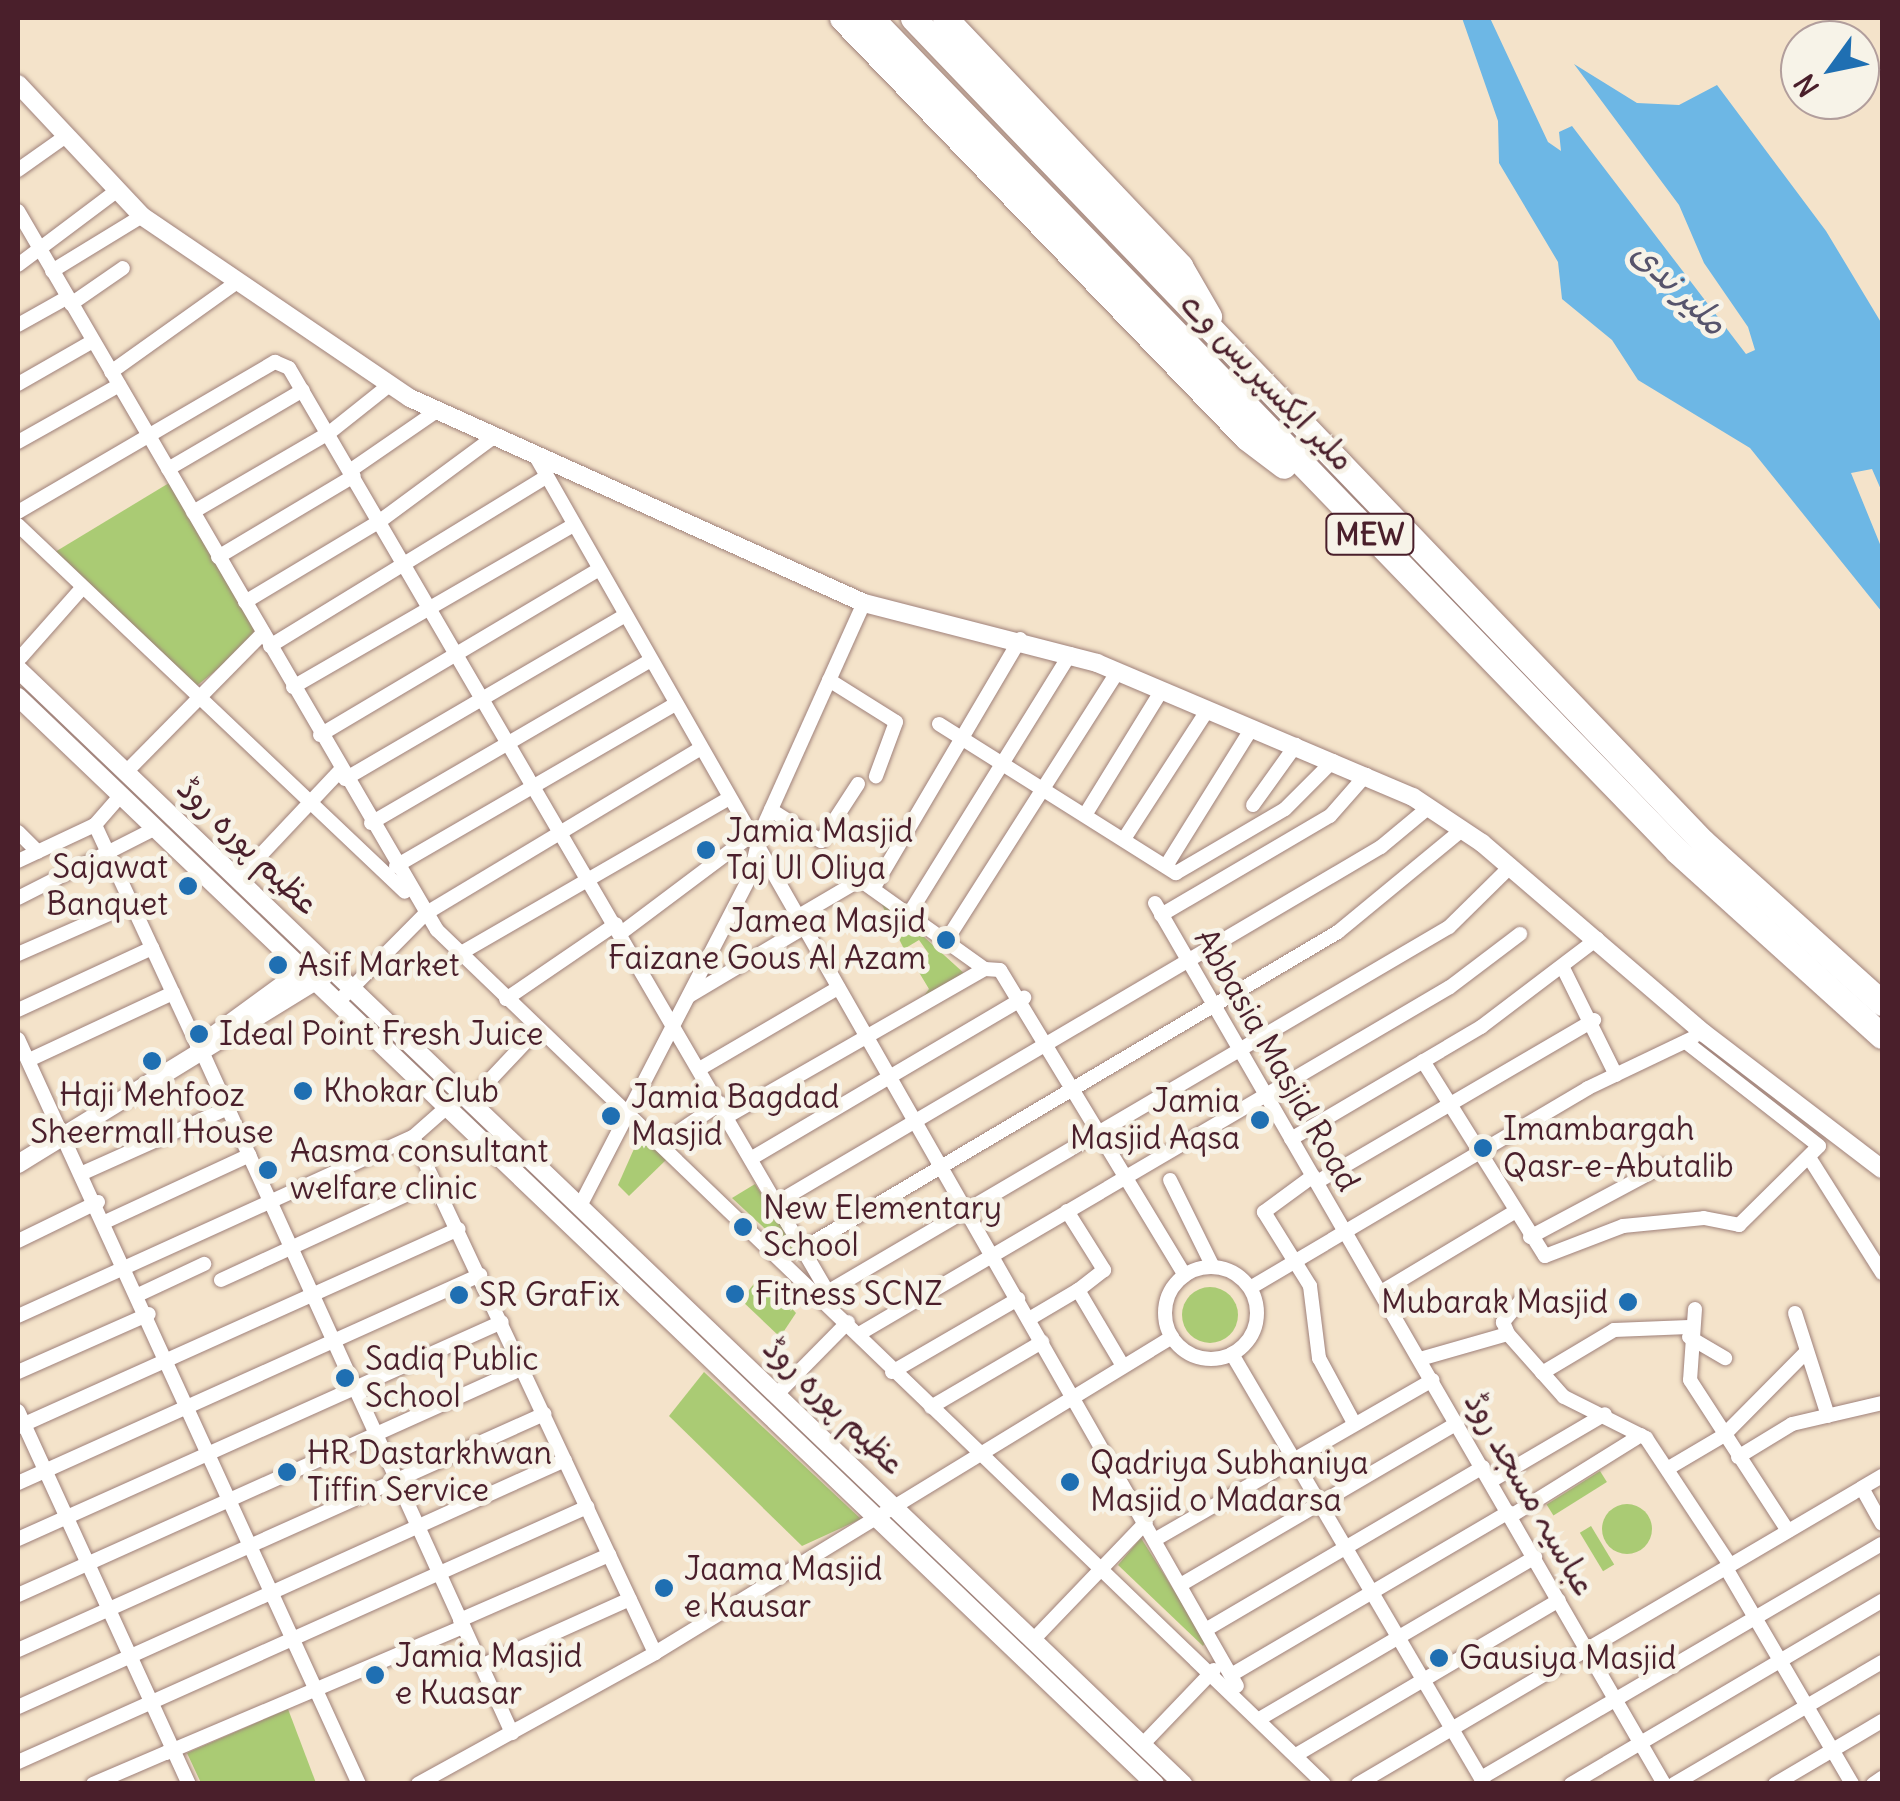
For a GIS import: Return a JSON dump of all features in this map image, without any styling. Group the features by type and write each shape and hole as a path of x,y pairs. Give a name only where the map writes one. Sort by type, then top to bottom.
{"highway":[{"path":"842,18 1247,438 1352,516"},
{"name":"ملیر ایکسپریس وے","path":"871,18 1676,851 1882,1036"},
{"name":"ملیر ایکسپریس وے","path":"913,18 1703,842 1882,1002"},
{"path":"945,18 1180,266 1228,350"}],"main road":[{"path":"18,84 142,216 388,386 864,604 1020,639 1118,671 1333,761 1429,806 1511,866 1704,1033 1882,1169"},
{"name":"عظیم پورہ روڈ","path":"19,660 22,695 121,795 1155,1784"},
{"name":"عظیم پورہ روڈ","path":"22,695 127,772 1182,1784"},
{"path":"18,1164 66,1130 201,1052 311,977 326,962"},
{"path":"18,1152 66,1130"}],"street":[{"path":"18,170 66,136"},
{"path":"18,265 118,190"},
{"path":"18,211 420,908"},
{"path":"52,271 142,216"},
{"path":"18,325 124,268"},
{"path":"18,442 115,379 236,283"},
{"path":"18,384 93,341"},
{"path":"18,512 275,362 303,390 353,473 676,1024 836,1308"},
{"path":"193,512 329,433 388,386"},
{"path":"168,469 303,390"},
{"path":"218,556 353,473 437,411"},
{"path":"244,602 380,521 494,437"},
{"path":"535,455 674,705 1182,1584 1245,1700"},
{"path":"127,772 194,699 266,640 407,566 546,477"},
{"path":"18,525 194,699 420,908 537,1030 836,1308 892,1372 1214,1670 1324,1784"},
{"path":"293,687 574,525"},
{"path":"320,736 598,570"},
{"path":"19,660 82,588"},
{"path":"580,1206 633,1118 864,604"},
{"path":"239,878 306,803 342,775 624,616"},
{"path":"873,889 1020,639"},
{"path":"909,914 1070,654"},
{"path":"371,823 650,660"},
{"path":"946,941 1118,671"},
{"path":"830,680 896,722 876,776"},
{"path":"1085,814 1162,690"},
{"path":"396,866 674,705"},
{"path":"1124,840 1208,709"},
{"path":"940,724 1166,866 1185,872 1246,836 1333,761"},
{"path":"1166,866 1252,728"},
{"path":"1252,804 1296,745"},
{"path":"338,1002 420,908 700,750"},
{"name":"Abbasia Masjid Road","path":"1346,1233 1158,909 1330,816 1366,776"},
{"path":"771,810 821,841 858,784"},
{"path":"18,861 96,826 121,795"},
{"path":"461,954 588,876 728,798"},
{"path":"778,1202 1381,847 1429,806"},
{"path":"96,826 512,1733"},
{"path":"18,898 109,856 156,828"},
{"path":"804,1248 1338,932 1462,830"},
{"path":"18,832 38,852"},
{"path":"506,999 754,842"},
{"path":"829,1291 1449,927 1511,866"},
{"path":"688,997 800,922 854,880 873,889 986,968 1008,974 1185,1275"},
{"path":"18,954 132,904"},
{"path":"858,1334 1450,988 1520,934"},
{"path":"1292,1139 1564,970 1597,939"},
{"path":"18,1010 152,948"},
{"path":"660,1144 867,1036 986,968"},
{"path":"1564,970 1594,1020 1616,1074"},
{"path":"701,1068 838,988"},
{"path":"29,1060 173,993"},
{"path":"752,1158 1024,998"},
{"path":"1354,1424 1319,1358 1313,1298 1296,1261 1264,1212 1594,1020"},
{"path":"471,1100 537,1030"},
{"path":"1250,1288 1479,1158 1616,1074 1704,1033"},
{"path":"18,1039 66,1130 359,1784"},
{"path":"1423,1061 1479,1158 1545,1256 1623,1226 1704,1218 1731,1228 1810,1159 1816,1139 1686,1042"},
{"path":"18,1316 413,1137 446,1107"},
{"path":"85,1172 228,1108"},
{"path":"413,1137 656,1653"},
{"path":"107,1221 250,1155"},
{"path":"1810,1159 1882,1273"},
{"path":"1530,1237 1663,1166"},
{"path":"1170,1180 1213,1267 1250,1288 1257,1317 1232,1354"},
{"path":"221,1280 434,1182"},
{"path":"18,1240 98,1202"},
{"path":"1030,1320 1104,1270 1067,1211"},
{"path":"1381,1292 1514,1212"},
{"path":"189,1784 148,1704 19,1421 169,1360 459,1228"},
{"name":"عباسیہ مسجد روڈ","path":"1346,1233 1664,1784"},
{"path":"140,1294 204,1264"},
{"path":"1213,1267 1185,1275 1165,1310 1172,1337 1193,1355 1232,1354"},
{"path":"18,1483 480,1275"},
{"path":"1078,1290 1123,1366"},
{"path":"1524,1298 1503,1322 1508,1334 1564,1397 1642,1435 1672,1466 1852,1784"},
{"path":"892,1372 1018,1299"},
{"path":"1695,1309 1689,1332 1690,1380 1788,1532"},
{"path":"1796,1313 1828,1416"},
{"path":"18,1372 149,1314"},
{"path":"18,1539 502,1322"},
{"path":"777,1394 848,1322"},
{"path":"1542,1373 1614,1330 1689,1332 1725,1358"},
{"path":"1420,1358 1508,1334"},
{"path":"418,1784 443,1778 512,1733 656,1653 876,1521 976,1452 1172,1337"},
{"path":"930,1407 1042,1342"},
{"path":"1672,1466 1723,1436 1806,1352"},
{"path":"1232,1354 1482,1781 1882,1544"},
{"path":"18,1595 523,1368"},
{"path":"1156,1539 1432,1380"},
{"path":"1738,1457 1792,1424 1882,1403"},
{"path":"18,1650 544,1414"},
{"path":"1492,1481 1605,1414"},
{"path":"1182,1584 1458,1423"},
{"path":"1231,1675 1642,1435"},
{"path":"18,1707 565,1460"},
{"path":"1207,1629 1483,1467"},
{"path":"1358,1784 1882,1476"},
{"path":"1862,1488 1882,1524"},
{"path":"18,1762 587,1507"},
{"path":"1034,1640 1146,1522"},
{"path":"92,1784 317,1691 609,1555"},
{"path":"1261,1718 1536,1557"},
{"path":"481,1666 630,1599"},
{"path":"1296,1755 1559,1600"},
{"path":"1570,1784 1882,1601"},
{"path":"1674,1784 1882,1662"},
{"path":"1142,1744 1214,1670"},
{"path":"1775,1784 1882,1721"},
{"path":"1873,1784 1882,1778"}],"green space":[{"path":"169,483 259,636 194,688 55,552"},
{"path":"879,899 966,975 917,1005 929,989 914,964 929,954 919,940 904,949"},
{"path":"641,1133 668,1158 629,1196 618,1185"},
{"path":"755,1184 796,1247 791,1253 732,1198"},
{"path":"761,1275 796,1313 780,1337 741,1300"},
{"path":"1210,1287 1230,1295 1238,1315 1230,1335 1210,1343 1190,1335 1182,1315 1190,1295"},
{"path":"704,1372 861,1519 802,1546 669,1416"},
{"path":"1600,1471 1607,1482 1553,1515 1547,1504"},
{"path":"1617,1505 1637,1505 1651,1519 1651,1539 1637,1553 1617,1553 1603,1539 1603,1519"},
{"path":"1591,1526 1614,1565 1603,1571 1580,1533"},
{"path":"1141,1538 1206,1641 1203,1646 1118,1565"},
{"path":"288,1709 316,1783 201,1783 187,1753"}],"water":[{"name":"ملیر ندی","path":"1462,18 1490,18 1548,142 1561,151 1559,132 1572,126 1746,354 1755,350 1748,327 1704,263 1679,205 1574,64 1637,103 1679,105 1717,85 1826,231 1882,324 1882,492 1872,469 1851,473 1882,549 1882,612 1750,448 1638,380 1612,340 1562,299 1558,262 1499,163 1498,121"}],"place":[{"name":"Jamia Masjid Taj Ul Oliya","path":"706,850"},
{"name":"Sajawat Banquet","path":"188,886"},
{"name":"Jamea Masjid Faizane Gous Al Azam","path":"946,940"},
{"name":"Asif Market","path":"278,965"},
{"name":"Ideal Point Fresh Juice","path":"199,1034"},
{"name":"Haji Mehfooz Sheermall House","path":"152,1061"},
{"name":"Khokar Club","path":"303,1091"},
{"name":"Jamia Bagdad Masjid","path":"611,1116"},
{"name":"Jamia Masjid Aqsa","path":"1260,1120"},
{"name":"Imambargah Qasr-e-Abutalib","path":"1483,1148"},
{"name":"Aasma consultant welfare clinic","path":"268,1170"},
{"name":"New Elementary School","path":"743,1227"},
{"name":"Fitness SCNZ","path":"735,1294"},
{"name":"SR GraFix","path":"459,1295"},
{"name":"Mubarak Masjid","path":"1628,1302"},
{"name":"Sadiq Public School","path":"345,1378"},
{"name":"HR Dastarkhwan Tiffin Service","path":"287,1472"},
{"name":"Qadriya Subhaniya Masjid o Madarsa","path":"1070,1482"},
{"name":"Jaama Masjid e Kausar","path":"664,1588"},
{"name":"Gausiya Masjid","path":"1439,1658"},
{"name":"Jamia Masjid e Kuasar","path":"375,1675"}]}
